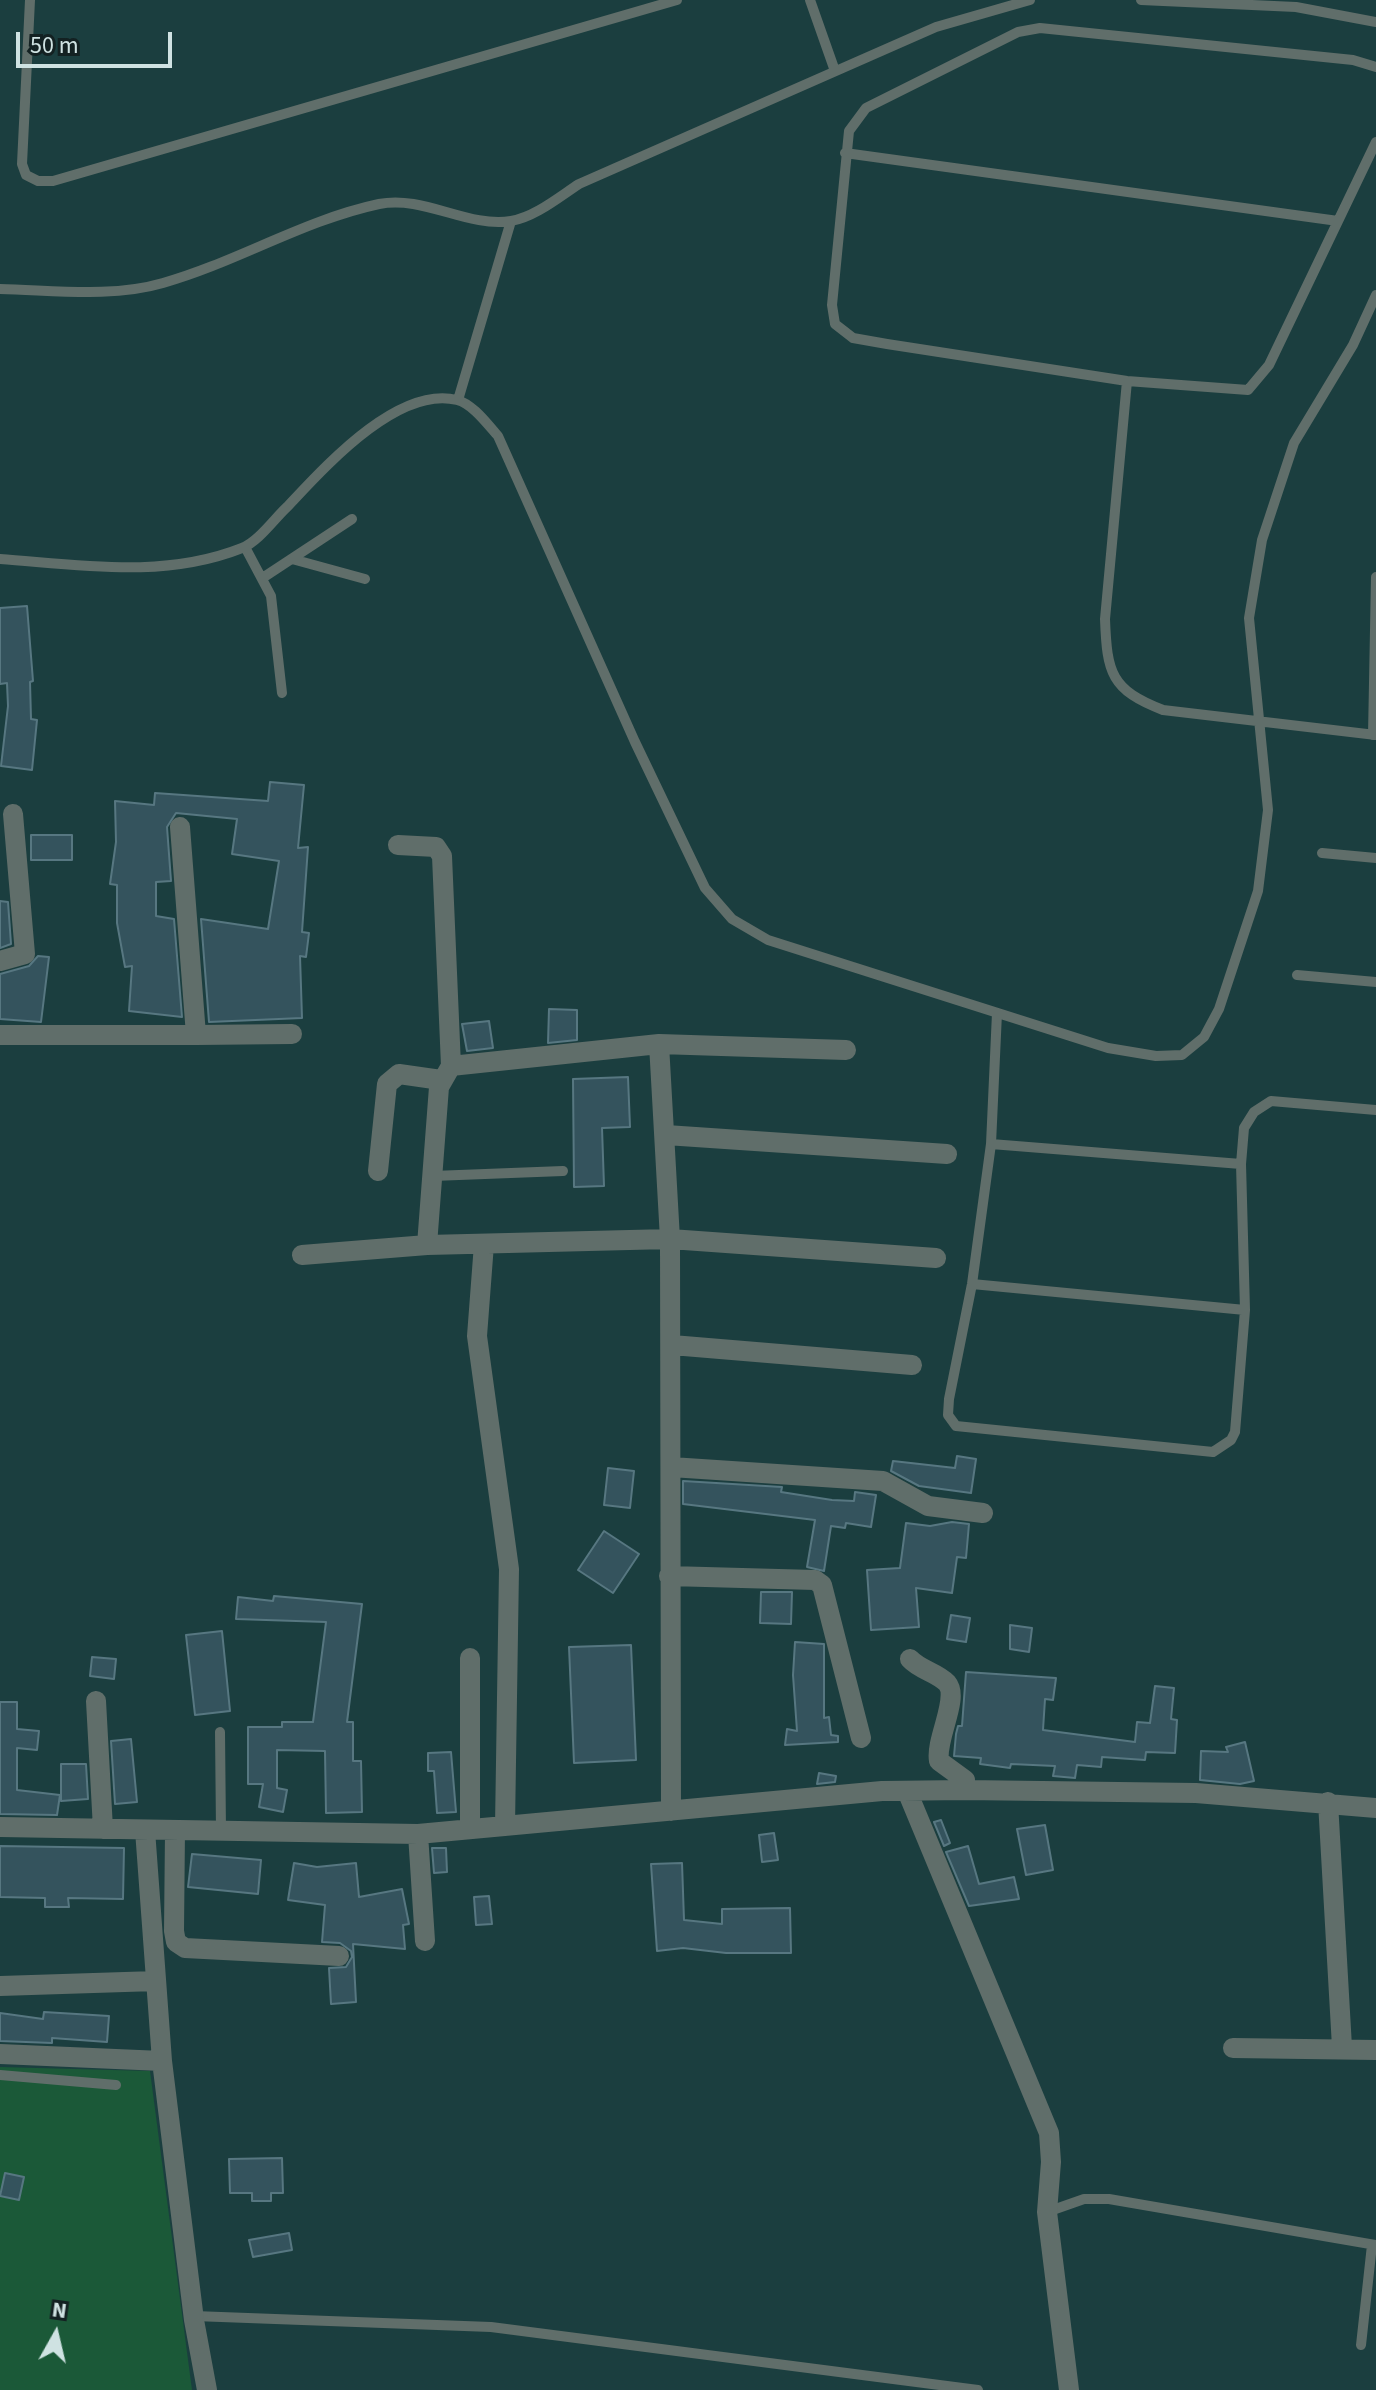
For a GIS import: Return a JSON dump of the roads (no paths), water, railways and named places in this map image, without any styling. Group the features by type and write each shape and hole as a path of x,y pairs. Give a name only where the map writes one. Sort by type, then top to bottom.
{"street":[{"path":"0,961 25,954 13,814"},
{"path":"180,827 196,1035"},
{"path":"398,845 436,847 442,856 446,1073 427,1245"},
{"path":"0,1035 292,1034"},
{"path":"659,1044 666,1135 672,1345 669,1576 671,1811"},
{"path":"378,1171 387,1084 399,1074 446,1073 659,1044 846,1050"},
{"path":"666,1135 947,1154"},
{"path":"302,1255 427,1245 670,1239 936,1258"},
{"path":"484,1244 477,1336 509,1569 505,1826"},
{"path":"672,1345 912,1365"},
{"path":"671,1467 883,1481 928,1506 983,1513"},
{"path":"669,1576 815,1580 822,1585 861,1738"},
{"path":"470,1658 470,1829"},
{"path":"910,1659 948,1684 953,1695 937,1749 939,1761 965,1780 965,1790"},
{"path":"96,1701 103,1829"},
{"path":"0,1827 418,1834 907,1791 965,1790 1196,1793 1376,1808"},
{"path":"907,1791 1049,2133 1051,2162 1047,2212 1069,2390"},
{"path":"1328,1802 1342,2047"},
{"path":"145,1830 162,2061 194,2316 207,2390"},
{"path":"175,1831 176,1942 185,1948 339,1956"},
{"path":"418,1834 425,1941"},
{"path":"0,1986 156,1981"},
{"path":"1233,2048 1342,2047 1376,2050"},
{"path":"0,2054 162,2061"}],"lane":[{"path":"33,1 22,164 26,175 38,181 53,181 677,0"},
{"path":"810,0 835,71"},
{"path":"0,289 129,290 162,283 336,215 384,203 411,203 495,221 511,221 530,215 579,184 936,27 1030,0"},
{"path":"1141,0 1296,7 1376,22"},
{"path":"1376,67 1353,60 1040,28 1006,37 866,108 849,131 832,305 835,324 853,338 1127,381 1248,390 1269,365 1376,142"},
{"path":"845,153 1338,221"},
{"path":"458,400 511,221"},
{"path":"0,559 136,569 182,565 245,547 336,455 385,417 423,402 458,400 479,415 498,436 635,742 705,888 732,919 768,940 1108,1048 1156,1056 1182,1055 1204,1037 1219,1009 1258,891 1268,810 1249,618 1262,540 1294,443 1353,345 1376,295"},
{"path":"1127,381 1105,619 1106,652 1115,680 1133,699 1163,710 1375,735 1376,577"},
{"path":"264,577 352,519"},
{"path":"245,547 264,577 271,596 282,693"},
{"path":"292,559 365,579"},
{"path":"1322,853 1376,858"},
{"path":"1297,975 1376,982"},
{"path":"997,1013 991,1144 972,1284 949,1399 948,1415 956,1426 1198,1451 1213,1452 1224,1447 1235,1432 1245,1310 1241,1164 1244,1128 1254,1112 1271,1101 1376,1110"},
{"path":"991,1144 1241,1164"},
{"path":"433,1176 563,1171"},
{"path":"972,1284 1245,1310"},
{"path":"220,1732 221,1831"},
{"path":"0,2075 116,2085"},
{"path":"1047,2212 1084,2199 1109,2199 1374,2245 1361,2345"},
{"path":"194,2316 491,2327 978,2390"}]}
